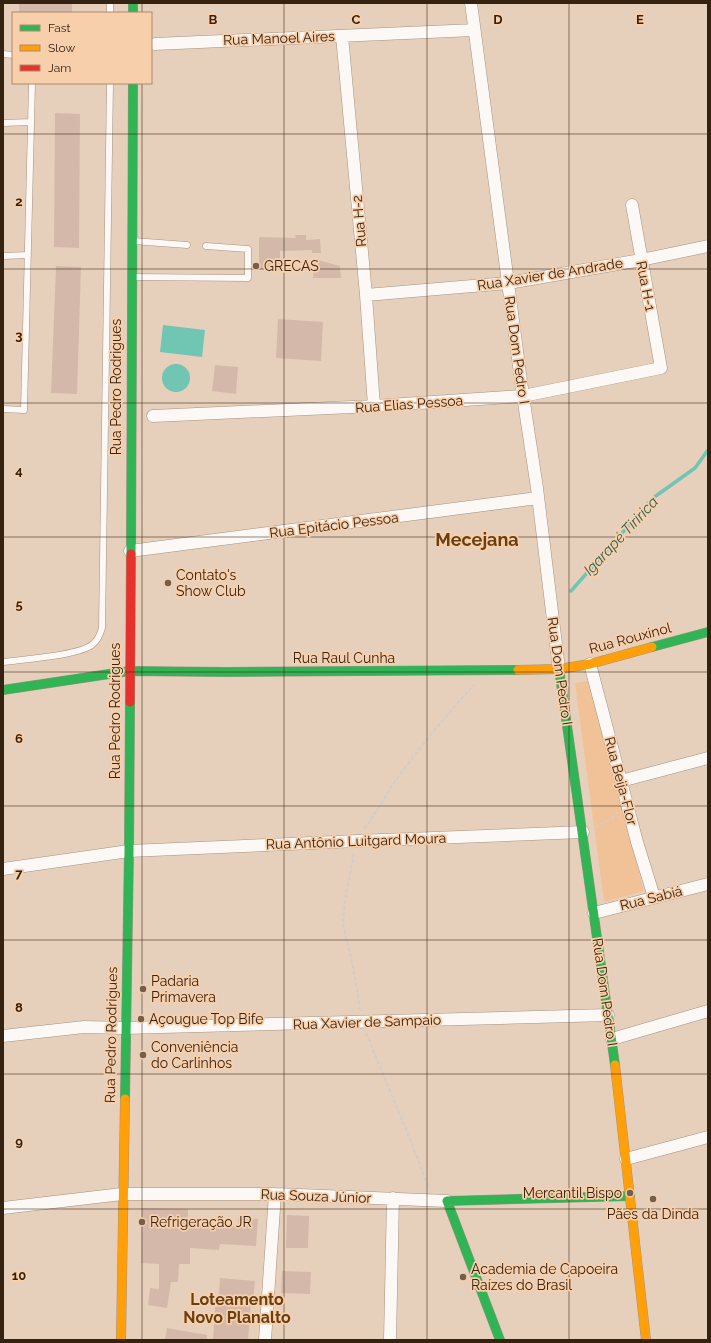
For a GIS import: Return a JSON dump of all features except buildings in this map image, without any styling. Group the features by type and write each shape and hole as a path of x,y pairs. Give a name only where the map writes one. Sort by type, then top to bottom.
{"street":[{"name":"Rua Dom Pedro I","path":"471,3 538,498 559,670 612,1039 646,1340"},
{"name":"Rua Manoel Aires","path":"155,44 474,30"},
{"name":"Rua H-2","path":"342,36 366,295 374,406"},
{"name":"Rua Pedro Rodrigues","path":"121,1340 122,1194 129,851 133,84"},
{"name":"Rua H-1","path":"632,205 661,368"},
{"name":"Rua Xavier de Andrade","path":"366,295 508,283 641,260 708,246"},
{"name":"Rua Elias Pessoa","path":"153,416 374,406 524,396 661,368"},
{"name":"Rua Epitácio Pessoa","path":"130,551 538,498"},
{"name":"Rua Rouxinol","path":"559,670 590,664 708,632"},
{"name":"Rua Beija-Flor","path":"590,664 654,897"},
{"name":"Rua Raul Cunha","path":"3,690 129,671 226,672 559,670"},
{"path":"621,781 708,758"},
{"name":"Rua Antônio Luitgard Moura","path":"3,869 129,851 357,840 583,832"},
{"name":"Rua Sabiá","path":"594,913 708,884"},
{"path":"612,1039 708,1011"},
{"name":"Rua Xavier de Sampaio","path":"3,1036 84,1027 125,1028 608,1015"},
{"path":"626,1159 708,1138"},
{"name":"Rua Souza Júnior","path":"3,1208 122,1194 275,1194 393,1198 433,1201 630,1196"},
{"path":"265,1340 275,1194"},
{"path":"390,1340 393,1198"},
{"path":"447,1201 500,1340"}],"lane":[{"path":"3,409 24,410 32,84"},
{"path":"3,662 71,653 82,650 92,645 98,639 102,628 110,84"},
{"path":"3,123 31,122"},
{"path":"131,241 187,245"},
{"path":"131,277 248,278 248,249 206,246"},
{"path":"3,256 28,255"}],"path":[{"path":"433,1201 414,1149 362,1022 354,971 343,925 345,900 357,840 420,748 450,711 487,671"},
{"path":"583,832 606,822 615,816 625,795"}],"shaded area":[{"path":"588,681 644,891 604,902 575,683"}],"water":[{"path":"163,325 205,330 202,357 160,352"},
{"path":"176,364 186,368 190,378 186,388 176,392 166,388 162,378 166,368"}],"waterway":[{"name":"Igarapé Tiririca","path":"571,591 653,498 695,468 708,450"}],"traffic: fast":[{"path":"133,3 133,12"},
{"path":"131,554 133,84"},
{"path":"652,647 708,632"},
{"path":"559,669 615,1065"},
{"path":"3,690 129,671 226,672 518,670"},
{"path":"125,1099 130,702"},
{"path":"500,1340 447,1201 630,1196"}],"traffic: slow":[{"path":"518,670 559,669 590,664 652,647"},
{"path":"615,1065 646,1340"},
{"path":"121,1340 125,1099"}],"traffic: jam":[{"path":"130,702 131,554"}],"place":[{"name":"GRECAS","path":"256,266"},
{"name":"Contato's Show Club","path":"168,583"},
{"name":"Padaria Primavera","path":"143,989"},
{"name":"Açougue Top Bife","path":"141,1019"},
{"name":"Conveniência do Carlinhos","path":"143,1055"},
{"name":"Mercantil Bispo","path":"630,1193"},
{"name":"Pães da Dinda","path":"653,1199"},
{"name":"Refrigeração JR","path":"142,1222"},
{"name":"Academia de Capoeira Raízes do Brasil","path":"463,1277"}],"district":[{"name":"Mecejana","path":"477,540"},
{"name":"Loteamento Novo Planalto","path":"237,1308"}]}
